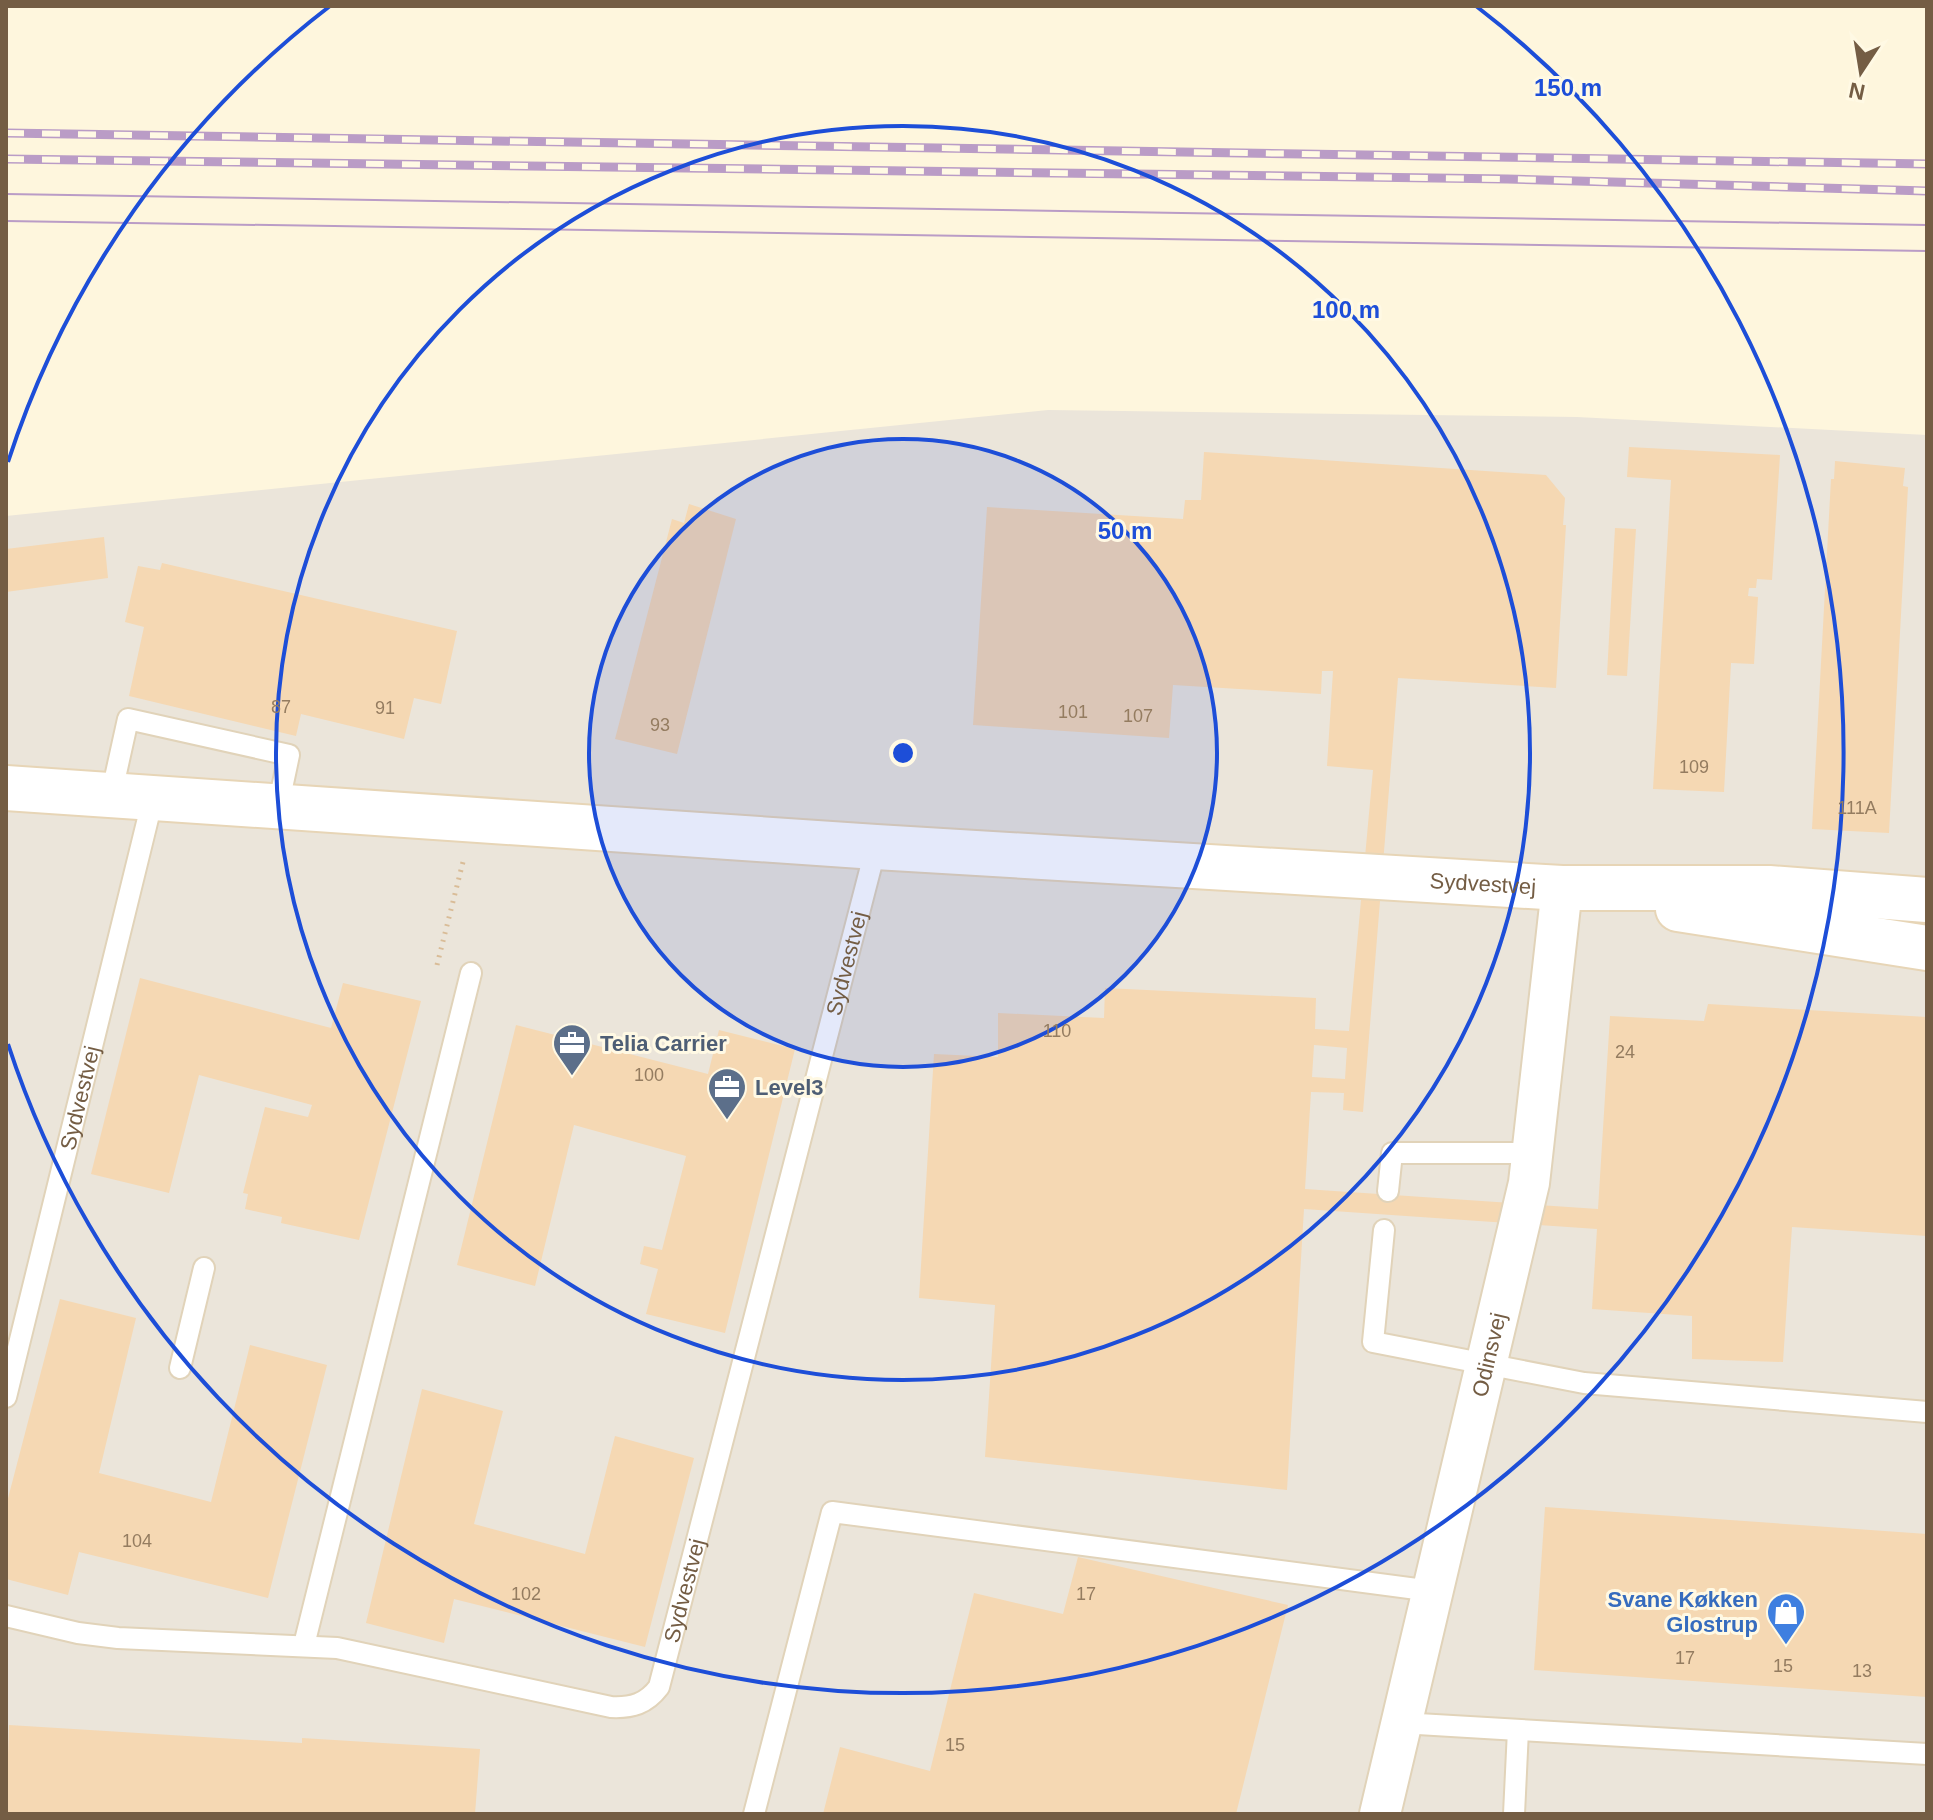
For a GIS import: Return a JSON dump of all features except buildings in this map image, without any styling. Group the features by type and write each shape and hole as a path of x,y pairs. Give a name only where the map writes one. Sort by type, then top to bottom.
{"street":[{"name":"Sydvestvej","path":"6,788 876,847 1562,888 1769,888 1927,900"},
{"name":"Sydvestvej","path":"1562,888 1927,948"},
{"name":"Odinsvej","path":"1380,1814 1529,1183 1562,888"}],"lane":[{"path":"132,797 128,719 289,755 278,807"},
{"name":"Sydvestvej","path":"6,1397 132,797"},
{"name":"Sydvestvej","path":"6,1616 78,1633 118,1638 304,1645 388,1657 611,1707 640,1704 659,1687 876,847"},
{"path":"304,1645 471,973"},
{"path":"1388,1191 1392,1153 1533,1153"},
{"path":"1384,1230 1373,1342 1584,1383 1927,1412"},
{"path":"180,1368 204,1268"},
{"path":"754,1814 832,1512 1432,1591"},
{"path":"1401,1723 1927,1754"},
{"path":"1514,1814 1518,1730"}],"path":[{"path":"437,965 473,820"}],"shaded area":[{"path":"1048,410 1577,417 1927,435 1927,1814 6,1814 6,516"}],"tram line":[{"path":"6,194 1927,225"},
{"path":"6,221 1927,251"}],"railway":[{"path":"6,133 1927,164"},
{"path":"6,159 1507,179 1927,191"}],"place":[{"name":"Telia Carrier","path":"572,1077"},
{"name":"Level3","path":"727,1121"},
{"name":"Svane Køkken Glostrup","path":"1786,1646"}]}
